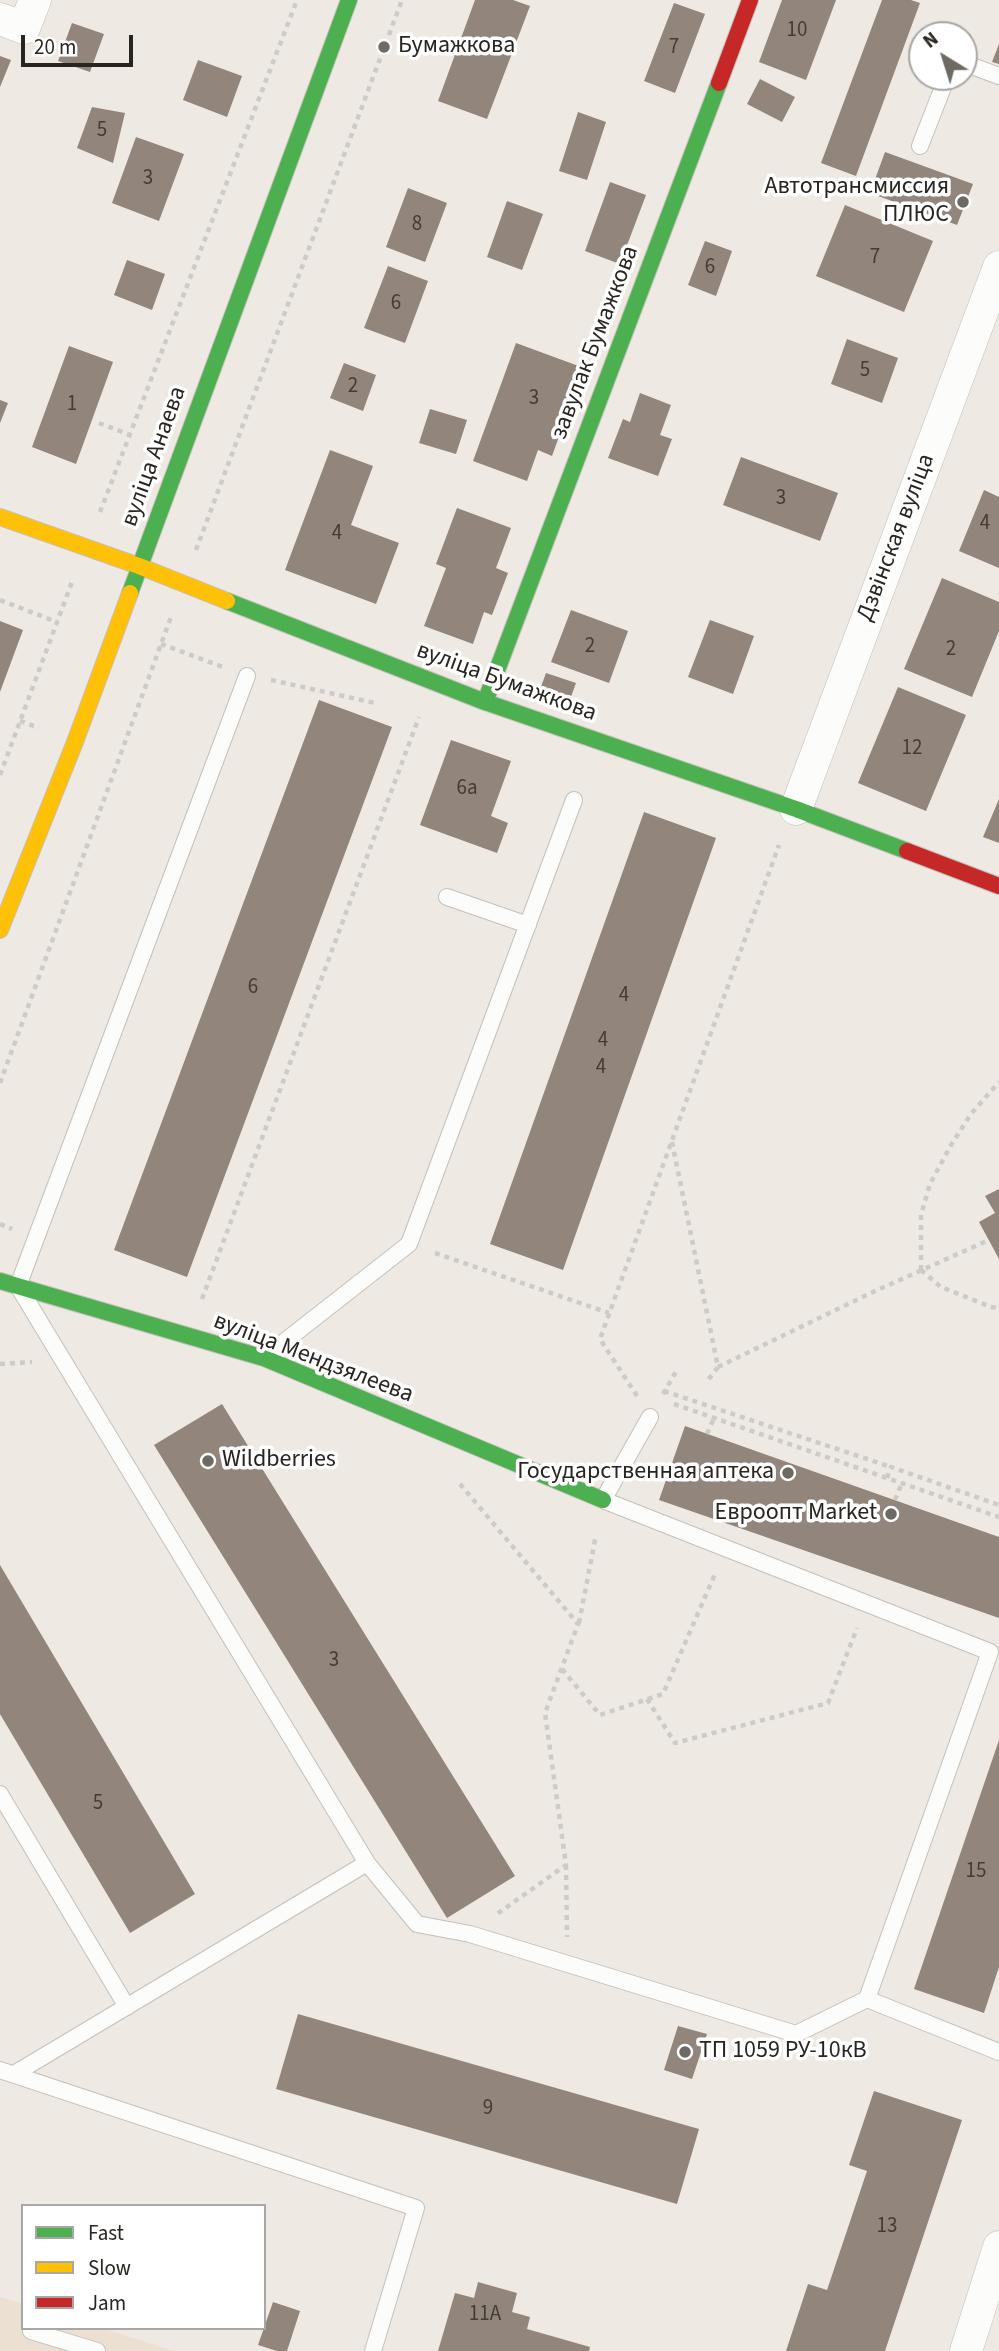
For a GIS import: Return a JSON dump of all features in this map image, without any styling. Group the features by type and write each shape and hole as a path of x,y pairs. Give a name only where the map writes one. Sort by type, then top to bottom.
{"street":[{"path":"0,19 24,28 35,0"},
{"name":"вуліца Анаева","path":"0,930 75,742 349,0"},
{"name":"завулак Бумажкова","path":"485,702 750,0"},
{"name":"Дзвінская вуліца","path":"796,809 999,267"},
{"name":"вуліца Бумажкова","path":"0,517 139,566 485,702 796,809 999,886"},
{"name":"вуліца Мендзялеева","path":"0,1281 264,1359 603,1500"},
{"path":"966,2351 999,2247"}],"lane":[{"path":"978,68 999,76"},
{"path":"920,146 942,91"},
{"path":"247,676 18,1286 367,1863 417,1924 470,1934 796,2034 867,1999 990,1652 603,1500 650,1417"},
{"path":"264,1359 409,1244 574,800"},
{"path":"447,897 528,925"},
{"path":"0,1794 127,2007"},
{"path":"7,2072 127,2007 367,1863"},
{"path":"867,1999 999,2052"},
{"path":"7,2072 416,2208 373,2351"},
{"path":"31,2331 97,2351"}],"path":[{"path":"0,775 85,547 297,0"},
{"path":"0,1083 183,583 402,0"},
{"path":"99,423 130,435"},
{"path":"0,600 57,622"},
{"path":"161,644 247,676 380,704"},
{"path":"188,1336 420,716 406,712"},
{"path":"650,1417 600,1339 779,845"},
{"path":"920,1270 921,1215 930,1184 971,1114 999,1082"},
{"path":"672,1141 718,1367"},
{"path":"708,1380 718,1367 920,1270 989,1240"},
{"path":"409,1244 609,1313"},
{"path":"920,1270 941,1287 999,1308"},
{"path":"664,1391 999,1505"},
{"path":"671,1403 999,1517"},
{"path":"707,1434 713,1418"},
{"path":"887,1478 891,1467"},
{"path":"455,1479 578,1624"},
{"path":"895,1500 902,1483"},
{"path":"568,1964 566,1865 545,1713 578,1624 603,1500"},
{"path":"562,1668 600,1715 663,1694 726,1549"},
{"path":"647,1699 675,1744 828,1703 866,1604"},
{"path":"470,1934 566,1865"}],"shaded area":[{"path":"0,2297 21,2303 21,2330 107,2330 174,2351 0,2351"}],"building":[{"path":"475,0 513,0 530,6 487,119 438,101"},
{"path":"782,0 836,0 806,80 759,62"},
{"path":"882,0 911,0 920,3 913,21 908,21 908,35 856,176 821,163"},
{"path":"674,3 705,14 675,93 644,81"},
{"path":"72,23 104,34 90,72 58,61"},
{"path":"999,44 999,64 992,62"},
{"path":"0,56 11,60 0,87"},
{"path":"198,60 242,76 227,117 183,100"},
{"path":"760,79 795,97 782,122 747,104"},
{"path":"92,107 125,113 113,163 77,148"},
{"path":"578,112 606,122 587,180 559,171"},
{"path":"136,137 184,154 159,221 112,203"},
{"path":"885,152 973,184 957,225 870,193"},
{"path":"610,182 646,195 620,264 585,251"},
{"path":"408,188 447,203 425,262 386,247"},
{"path":"507,201 543,214 522,270 487,257"},
{"path":"845,205 933,241 904,312 816,276"},
{"path":"705,241 732,251 716,296 688,285"},
{"path":"127,260 165,274 152,310 114,295"},
{"path":"388,266 428,281 405,343 364,328"},
{"path":"847,339 898,358 882,403 831,384"},
{"path":"516,343 584,368 552,456 538,450 527,481 473,461"},
{"path":"69,346 113,362 76,464 32,447"},
{"path":"344,363 376,375 363,411 330,398"},
{"path":"640,393 671,405 660,435 672,439 658,476 608,458 623,419 630,422"},
{"path":"0,400 8,403 0,423"},
{"path":"430,409 467,420 456,454 419,443"},
{"path":"330,450 373,466 351,525 399,543 376,604 285,570"},
{"path":"741,457 838,493 820,541 723,505"},
{"path":"984,490 999,497 999,568 959,551"},
{"path":"457,508 511,528 496,568 508,573 492,615 484,612 473,644 424,626 446,568 436,564"},
{"path":"942,578 999,602 999,631 972,697 904,669"},
{"path":"571,610 628,631 609,683 551,662"},
{"path":"710,620 754,636 733,694 688,677"},
{"path":"0,621 23,630 0,692"},
{"path":"546,673 576,683 568,705 538,695"},
{"path":"898,687 966,715 926,811 858,783"},
{"path":"319,700 392,727 187,1277 114,1250"},
{"path":"451,740 511,761 491,816 508,823 497,853 420,825"},
{"path":"999,799 999,843 983,837"},
{"path":"644,812 716,838 563,1270 490,1244"},
{"path":"999,1189 999,1259 979,1222 995,1213 985,1196"},
{"path":"222,1404 515,1876 447,1918 154,1445"},
{"path":"685,1426 999,1537 999,1618 659,1500"},
{"path":"0,1565 195,1894 130,1933 0,1714"},
{"path":"999,1740 999,1967 984,2013 914,1989"},
{"path":"298,2014 699,2129 677,2204 276,2089"},
{"name":"ТП 1059 РУ-10кВ","path":"678,2026 707,2034 692,2079 664,2070"},
{"path":"874,2091 962,2120 885,2351 786,2351 808,2284 827,2290 867,2171 849,2165"},
{"path":"478,2282 517,2293 512,2312 530,2317 527,2329 590,2347 589,2351 438,2351 455,2293 474,2298"},
{"path":"273,2302 300,2311 287,2351 258,2345 263,2330 266,2330"}],"traffic: fast":[{"path":"130,593 349,0"},
{"path":"485,702 719,83"},
{"path":"227,601 485,702 796,809 907,851"},
{"path":"0,1281 264,1358 603,1500"}],"traffic: slow":[{"path":"0,517 139,566 227,601"},
{"path":"0,930 75,742 130,593"}],"traffic: jam":[{"path":"719,83 750,0"},
{"path":"907,851 999,886"}],"place":[{"name":"Бумажкова","path":"384,47"},
{"name":"Автотрансмиссия ПЛЮС","path":"963,202"},
{"name":"Wildberries","path":"208,1461"},
{"name":"Государственная аптека","path":"788,1473"},
{"name":"Евроопт Market","path":"891,1514"},
{"name":"ТП 1059 РУ-10кВ","path":"685,2052"}]}
